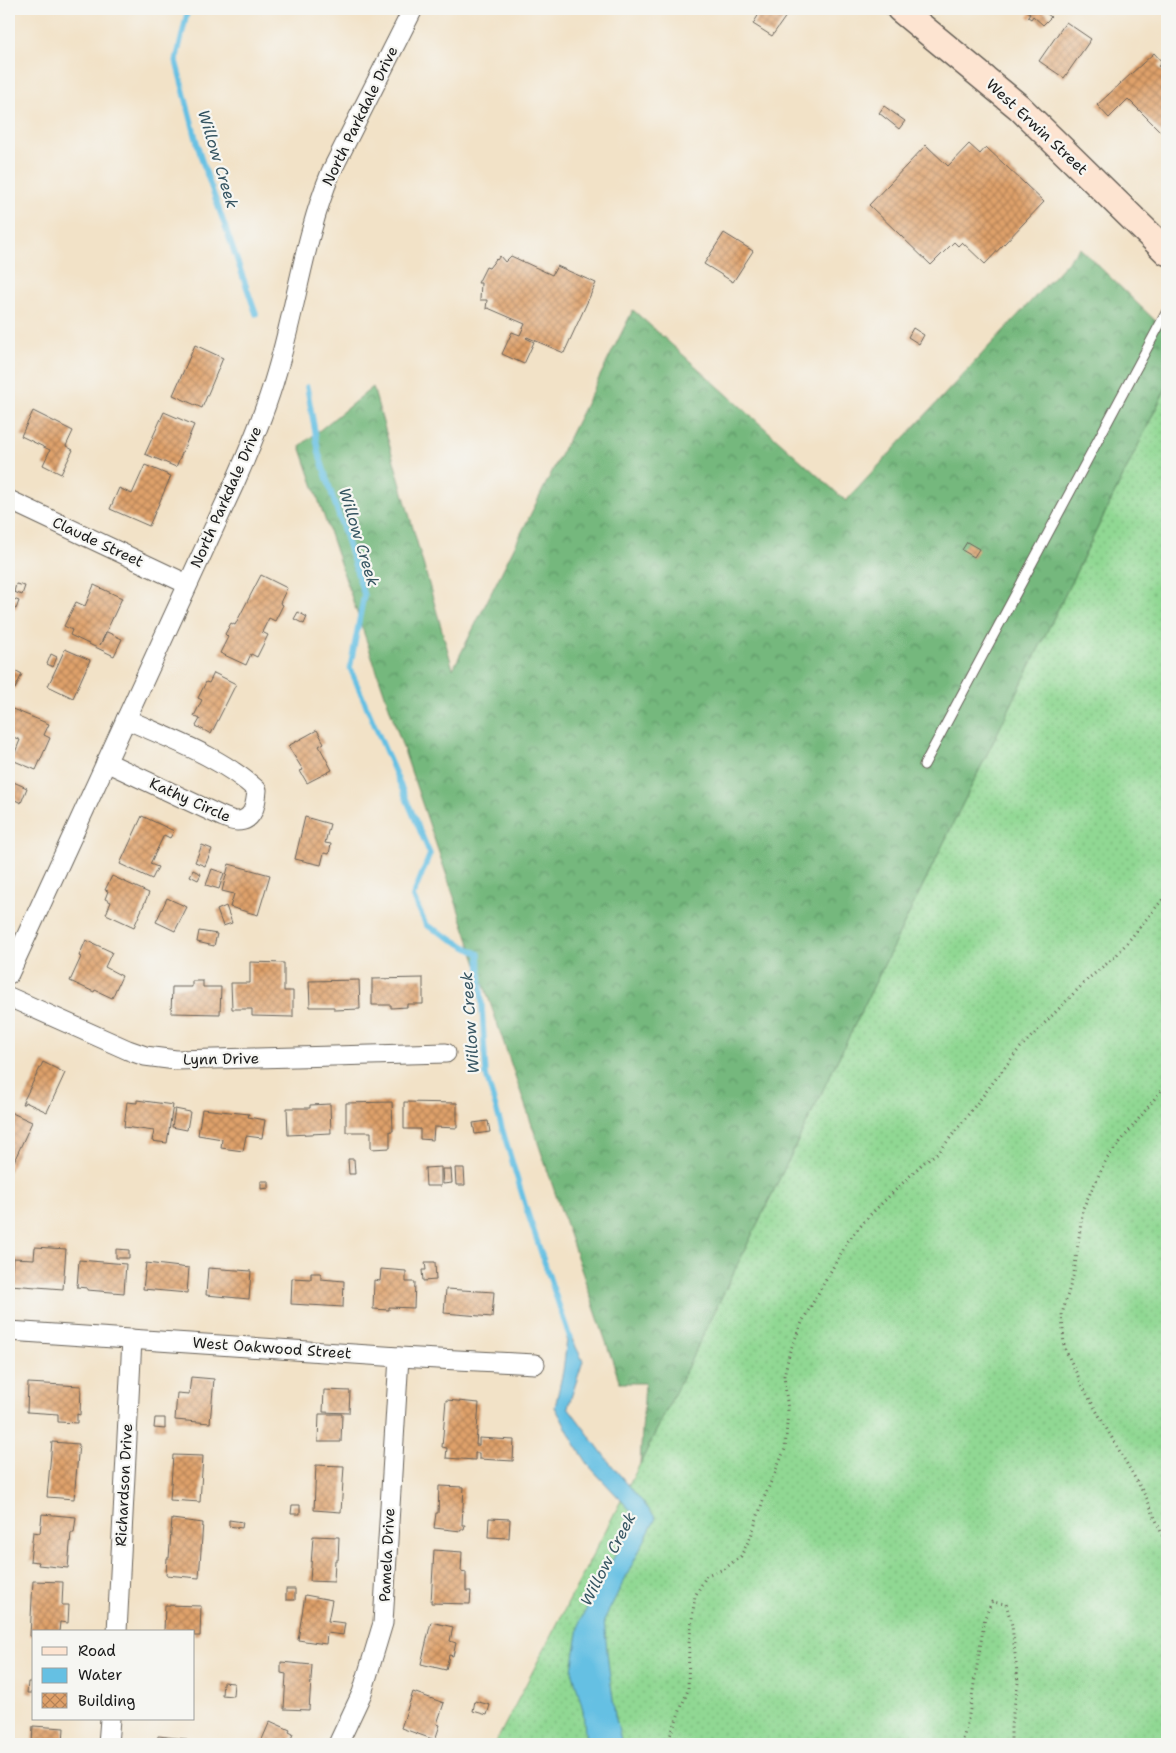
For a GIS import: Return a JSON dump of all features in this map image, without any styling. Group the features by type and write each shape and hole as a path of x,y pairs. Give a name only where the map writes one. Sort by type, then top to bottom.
{"main road":[{"name":"West Erwin Street","path":"900,9 1019,106 1167,252"}],"street":[{"name":"North Parkdale Drive","path":"9,974 235,482 262,416 278,369 306,245 322,195 331,172 413,9"},
{"name":"Claude Street","path":"9,500 187,584"},
{"name":"Kathy Circle","path":"106,762 221,816 237,821 252,814 256,804 257,790 242,776 226,765 126,718"},
{"name":"Lynn Drive","path":"9,997 108,1042 145,1056 160,1058 176,1060 446,1053"},
{"name":"West Oakwood Street","path":"9,1331 399,1357 535,1364"},
{"name":"Richardson Drive","path":"117,1630 132,1339"},
{"name":"Pamela Drive","path":"338,1744 362,1694 383,1623 399,1357"},
{"path":"108,1744 110,1720"}],"lane":[{"path":"924,765 1167,311"}],"path":[{"path":"667,1744 688,1690 689,1643 695,1596 707,1575 724,1569 741,1556 751,1536 764,1498 785,1449 788,1411 784,1376 790,1351 803,1320 848,1241 868,1218 923,1163 940,1151 1019,1049 1090,978 1116,956 1167,894"},
{"path":"1167,1083 1106,1160 1084,1208 1074,1273 1062,1314 1064,1347 1085,1391 1148,1499 1167,1546"},
{"path":"962,1744 969,1715 984,1617 992,1602 1006,1604 1012,1625 1018,1682 1011,1725 1011,1744"}],"green space":[{"path":"1080,248 1167,332 1167,386 640,1464 645,1383 620,1383 300,446 373,387 453,669 633,310 846,501"},
{"path":"1167,386 1167,1744 495,1744 640,1464"}],"water":[{"path":"568,1331 583,1361 568,1407 609,1462 656,1518 604,1620 615,1715 622,1744 586,1744 583,1710 572,1670 580,1621 636,1516 590,1467 555,1407 563,1371"}],"building":[{"path":"762,9 791,9 772,36 753,24"},
{"path":"1024,9 1041,9 1051,17 1043,25 1033,16 1031,19 1028,17 1030,14"},
{"path":"1066,22 1091,39 1064,78 1039,61"},
{"path":"1154,53 1162,62 1158,66 1167,75 1167,138 1128,99 1109,118 1097,105"},
{"path":"884,106 905,121 899,129 879,113"},
{"path":"969,144 980,154 986,147 1044,202 985,264 962,242 958,246 954,242 931,265 869,205 926,145 948,166"},
{"path":"724,233 753,251 733,282 704,264"},
{"path":"500,256 505,262 511,256 552,275 557,266 596,283 564,353 527,337 534,342 524,364 502,354 512,332 520,335 525,324 488,308 486,309 487,300 480,300 481,283 478,283 486,267 489,268"},
{"path":"913,328 924,335 919,344 908,337"},
{"path":"195,345 223,358 202,408 173,395"},
{"path":"33,411 73,431 66,446 73,450 61,474 43,465 50,450 21,436"},
{"path":"164,412 194,425 176,467 145,454"},
{"path":"145,465 171,476 149,526 110,509 119,488 132,494"},
{"path":"967,542 979,549 974,557 962,550"},
{"path":"261,575 287,588 280,603 283,605 275,621 269,618 262,632 268,635 257,657 251,654 246,665 220,653 228,637 225,634 231,623 235,625"},
{"path":"16,584 25,586 22,595 14,592"},
{"path":"94,585 122,598 100,645 107,632 122,639 114,656 70,635 72,630 64,626 76,602 85,606"},
{"path":"9,597 19,601 16,609 9,605"},
{"path":"298,612 307,617 304,624 294,619"},
{"path":"65,649 90,660 73,698 48,686"},
{"path":"51,654 57,657 53,667 47,664"},
{"path":"9,667 22,674 15,689 9,686"},
{"path":"214,673 236,684 211,734 196,726 200,719 194,716 202,700 198,698 206,682 209,683"},
{"path":"10,708 49,724 44,735 50,738 36,770 12,760 20,740 9,735"},
{"path":"317,730 324,743 319,746 332,770 307,783 300,771 303,770 288,746"},
{"path":"9,780 27,788 21,803 13,799 9,808"},
{"path":"142,816 174,831 170,838 164,835 150,864 158,867 152,879 120,864"},
{"path":"305,817 330,824 325,843 331,844 329,854 324,853 321,865 295,859"},
{"path":"202,845 212,849 205,866 195,862"},
{"path":"229,864 270,875 258,915 230,907 234,894 222,891"},
{"path":"212,869 224,873 219,889 206,885"},
{"path":"193,870 201,874 198,880 190,876"},
{"path":"112,876 149,893 134,927 106,914 111,902 105,899 108,891 105,890"},
{"path":"167,898 187,907 175,931 156,922"},
{"path":"226,906 232,923 223,926 217,910"},
{"path":"199,931 217,934 214,946 197,942"},
{"path":"86,940 112,952 105,967 122,976 112,998 70,981 81,957 79,956"},
{"path":"250,962 284,963 284,991 293,991 293,1017 252,1016 252,1009 232,1009 231,983 250,983"},
{"path":"423,978 423,1004 407,1004 407,1007 391,1008 391,1005 372,1005 372,979"},
{"path":"359,980 360,1009 334,1010 334,1007 310,1007 309,981"},
{"path":"192,981 203,981 203,987 221,987 220,1014 171,1013 172,987 192,987"},
{"path":"43,1062 65,1073 47,1112 25,1102 22,1104"},
{"path":"137,1100 173,1105 167,1143 152,1141 154,1131 124,1127 127,1102 137,1103"},
{"path":"392,1102 393,1131 390,1131 390,1148 371,1149 371,1132 346,1132 346,1103"},
{"path":"404,1102 457,1103 457,1128 434,1127 433,1140 420,1139 420,1129 404,1129"},
{"path":"330,1104 331,1133 288,1135 287,1108 310,1108 310,1105"},
{"path":"175,1109 190,1112 187,1130 172,1127"},
{"path":"202,1109 249,1114 248,1117 265,1120 262,1138 246,1136 243,1151 221,1148 222,1139 198,1135"},
{"path":"10,1112 32,1122 9,1172 9,1114"},
{"path":"488,1121 490,1132 475,1134 473,1123"},
{"path":"348,1159 354,1159 355,1174 349,1174"},
{"path":"441,1167 441,1186 426,1186 425,1168"},
{"path":"455,1168 464,1168 465,1185 456,1185"},
{"path":"442,1169 451,1169 452,1183 443,1184"},
{"path":"261,1181 269,1181 269,1188 261,1189"},
{"path":"35,1247 66,1249 63,1289 10,1285 13,1258 34,1259"},
{"path":"116,1249 129,1250 129,1258 116,1258"},
{"path":"79,1260 126,1264 124,1293 87,1290 87,1288 77,1287"},
{"path":"425,1262 435,1262 436,1280 423,1281 422,1270 426,1270"},
{"path":"146,1263 189,1268 187,1293 143,1289"},
{"path":"208,1268 251,1271 249,1299 206,1295"},
{"path":"381,1269 406,1271 406,1282 415,1282 414,1308 389,1307 389,1310 373,1309 374,1280 380,1281"},
{"path":"311,1273 321,1273 321,1279 344,1281 343,1307 291,1304 292,1278 311,1279"},
{"path":"446,1289 494,1292 492,1317 444,1313"},
{"path":"191,1377 214,1379 210,1423 175,1420 177,1393 189,1394"},
{"path":"28,1383 81,1386 80,1415 77,1414 77,1423 58,1422 58,1414 27,1412"},
{"path":"324,1390 350,1391 349,1413 323,1412"},
{"path":"446,1400 479,1403 476,1445 479,1445 479,1438 514,1440 513,1461 479,1459 479,1453 475,1453 475,1460 446,1458 447,1448 442,1447"},
{"path":"319,1414 342,1414 341,1442 318,1442"},
{"path":"155,1418 165,1418 165,1429 154,1428"},
{"path":"52,1442 79,1444 74,1499 47,1497"},
{"path":"173,1455 203,1456 200,1502 170,1500"},
{"path":"316,1465 344,1466 341,1512 314,1510"},
{"path":"439,1486 464,1487 462,1525 465,1525 461,1531 434,1528 436,1513 438,1513"},
{"path":"292,1505 300,1505 300,1514 291,1514"},
{"path":"42,1514 76,1517 74,1533 71,1533 68,1568 38,1565 39,1562 30,1561 33,1532 40,1533"},
{"path":"489,1518 510,1519 509,1538 488,1537"},
{"path":"172,1519 203,1523 199,1578 166,1575"},
{"path":"229,1520 243,1522 242,1528 229,1526"},
{"path":"313,1536 339,1537 338,1560 335,1560 334,1582 310,1581"},
{"path":"434,1550 462,1552 461,1571 466,1572 466,1591 471,1591 470,1604 431,1603"},
{"path":"33,1581 63,1582 62,1605 69,1605 68,1623 60,1622 59,1630 32,1630 32,1636 30,1636"},
{"path":"286,1589 295,1589 295,1600 286,1600"},
{"path":"305,1595 332,1600 328,1621 345,1623 343,1635 327,1633 326,1644 298,1640"},
{"path":"165,1605 201,1606 200,1636 195,1636 195,1630 164,1630"},
{"path":"431,1622 453,1627 450,1641 456,1643 453,1656 449,1655 446,1670 421,1664"},
{"path":"281,1662 312,1665 309,1710 284,1709 286,1674 281,1673"},
{"path":"28,1682 32,1682 32,1693 27,1693"},
{"path":"223,1682 234,1683 233,1696 222,1695"},
{"path":"413,1692 444,1703 437,1724 440,1725 435,1740 401,1728"},
{"path":"475,1701 490,1705 487,1715 473,1711"},
{"path":"270,1721 290,1730 289,1732 293,1734 289,1744 260,1744"},
{"path":"33,1726 64,1728 63,1744 32,1744"},
{"path":"158,1736 186,1739 186,1744 157,1744"}],"waterway":[{"name":"Willow Creek","path":"188,9 176,61 201,158 256,314"},
{"name":"Willow Creek","path":"307,387 319,454 364,595 350,668 430,854 413,896 426,925 479,954 486,1075 527,1211 570,1338"}]}
